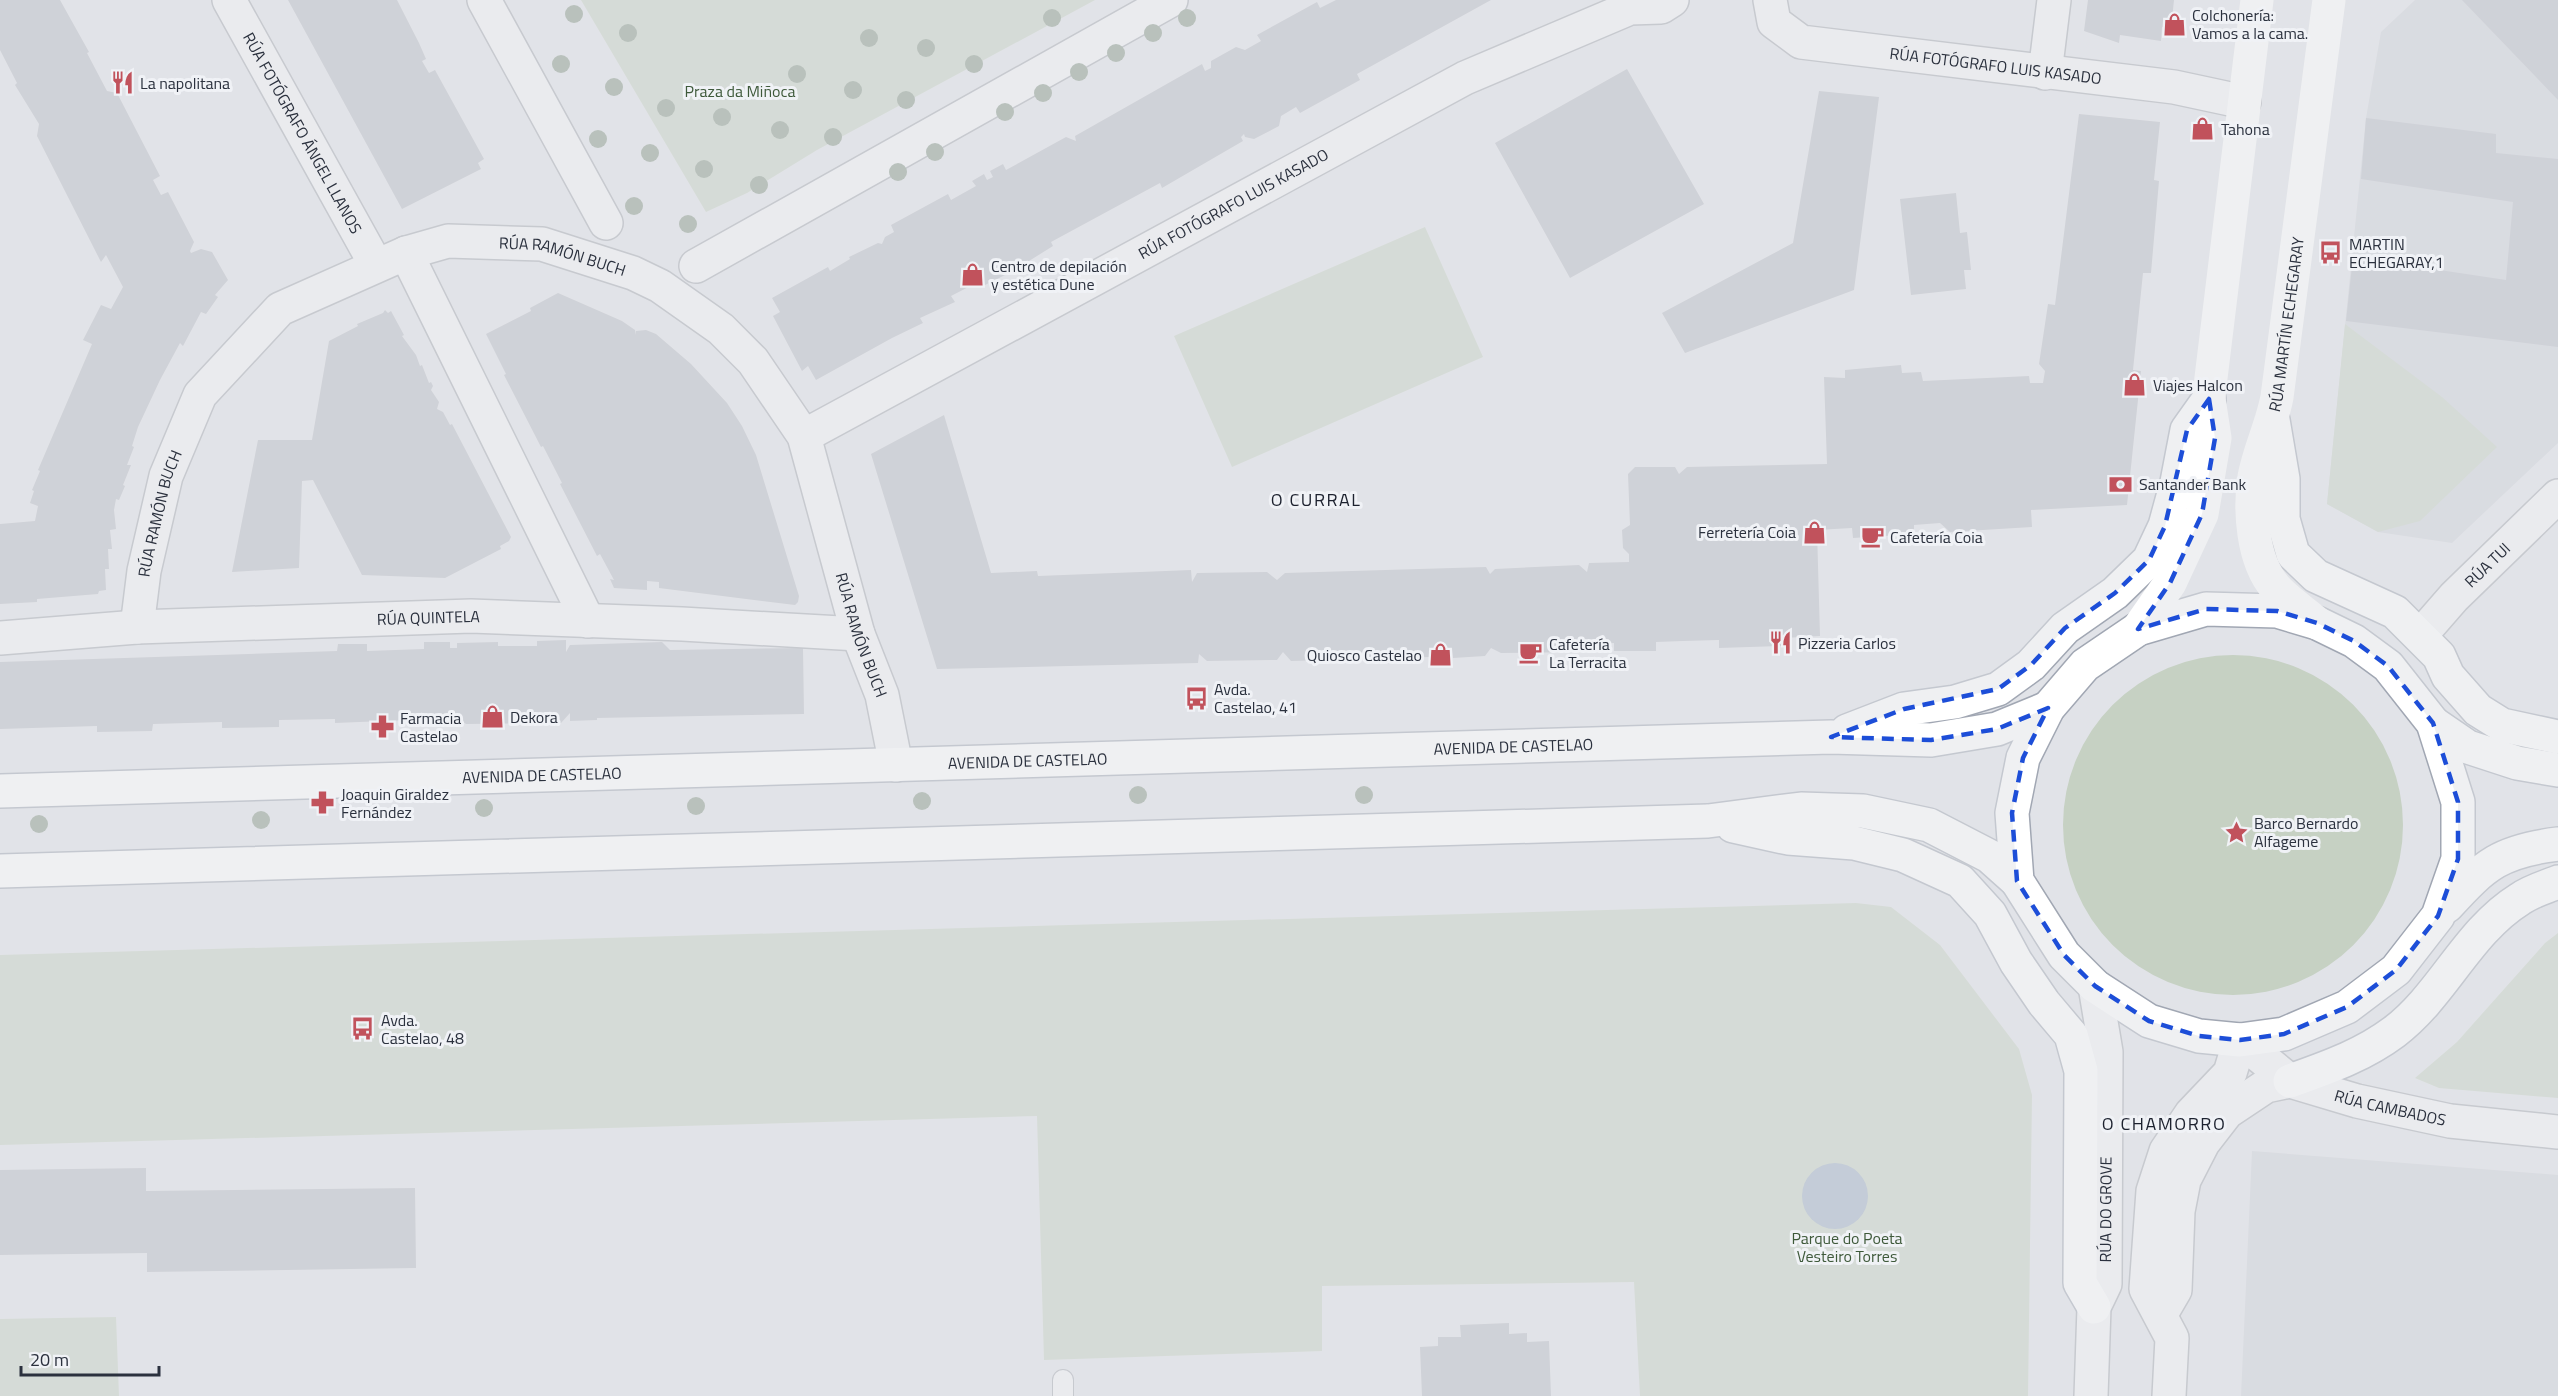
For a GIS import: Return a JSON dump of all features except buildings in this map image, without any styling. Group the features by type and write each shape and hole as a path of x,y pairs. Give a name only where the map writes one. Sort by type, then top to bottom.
{"main road":[{"path":"2138,629 2170,583 2202,514 2216,438 2209,399 2257,0"},
{"name":"RÚA MARTÍN ECHEGARAY","path":"2317,623 2274,586 2259,555 2251,516 2254,475 2273,420 2330,1"},
{"path":"1831,737 1904,709 1955,702 1998,689 2031,665 2065,628 2115,593 2149,560 2165,526 2187,430 2209,399"},
{"path":"2273,420 2283,478 2283,519 2293,554 2316,576 2395,612 2439,656 2448,676 2478,710 2502,725 2558,737"},
{"path":"2017,881 2012,813 2024,758 2048,708 2085,665 2138,629 2206,609 2277,611 2317,623 2354,641 2388,666 2433,723 2468,747 2517,763 2558,770"},
{"name":"AVENIDA DE CASTELAO","path":"0,791 1831,737 1931,740 1997,729 2048,708"},
{"path":"2433,723 2458,802 2458,859 2438,916"},
{"path":"0,871 1708,821 1801,809 1874,814 1929,825 1989,856 2017,881 2064,955 2095,986 2149,1021 2199,1036 2240,1040 2284,1034 2347,1007 2396,970 2438,916 2477,873 2513,852 2558,844"},
{"path":"1708,821 1788,838 1854,843 1903,855 1960,881 1990,914 2016,962 2044,1003 2071,1035 2076,1053 2080,1071 2080,1283 2094,1307"},
{"path":"2290,1081 2343,1062 2394,1032 2427,1001 2486,928 2520,898 2558,882"}],"street":[{"name":"RÚA FOTÓGRAFO ÁNGEL LLANOS","path":"229,0 376,265"},
{"path":"484,0 606,223"},
{"path":"696,266 1171,0"},
{"name":"RÚA FOTÓGRAFO LUIS KASADO","path":"804,436 1465,78 1629,4 1660,7 1672,0"},
{"name":"RÚA FOTÓGRAFO LUIS KASADO","path":"1770,0 1774,22 1802,42 2174,87 2244,102"},
{"path":"2045,73 2054,0"},
{"name":"RÚA RAMÓN BUCH","path":"136,627 144,571 165,476 200,395 280,309 376,265 406,253 448,241 542,244 633,273 660,286 721,329 753,361 804,436 858,634 882,695 896,765"},
{"path":"406,253 588,621"},
{"name":"RÚA TUI","path":"2420,636 2454,597 2558,496"},
{"name":"RÚA QUINTELA","path":"0,638 136,627 471,616 858,634"},
{"name":"RÚA DO GROVE","path":"2091,1396 2094,1307 2106,1284 2106,1052 2095,986"},
{"path":"2169,1396 2172,1338 2146,1289 2153,1191 2166,1151 2192,1114 2230,1073 2240,1040"},
{"name":"RÚA CAMBADOS","path":"2240,1040 2290,1081 2357,1101 2450,1121 2558,1132"},
{"path":"2161,1314 2175,1290 2178,1211 2184,1180 2203,1143 2227,1112 2266,1086 2290,1081"}],"highlighted area":[{"path":"2209,399 2215,438 2202,514 2170,583 2138,629 2206,609 2277,611 2317,623 2354,641 2388,666 2433,723 2458,802 2458,859 2438,916 2396,970 2347,1007 2284,1034 2240,1040 2199,1036 2149,1021 2095,986 2064,955 2017,881 2012,813 2023,758 2048,708 1997,729 1931,740 1831,737 1904,709 1998,689 2031,665 2065,628 2115,593 2149,560 2165,526 2187,430"}],"shaded area":[{"path":"2415,0 2558,0 2558,443 2452,543 2378,532 2327,504 2366,118 2381,32"},
{"path":"2252,1151 2558,1175 2558,1396 2241,1396"}],"green space":[{"name":"Praza da Miñoca","path":"581,0 1095,0 817,150 747,193 706,212"},
{"path":"1425,227 1483,357 1232,467 1174,336"},
{"path":"2345,324 2442,397 2497,447 2420,521 2378,532 2327,504"},
{"path":"2233,655 2266,659 2298,668 2327,684 2353,705 2374,731 2390,760 2399,792 2403,825 2399,858 2390,890 2374,919 2353,945 2327,966 2298,982 2266,991 2233,995 2200,991 2168,982 2139,966 2113,945 2092,919 2076,890 2067,858 2063,825 2067,792 2076,760 2092,731 2113,705 2139,684 2168,668 2200,659"},
{"name":"Parque do Poeta Vesteiro Torres","path":"1856,903 1891,907 1940,945 2019,1049 2032,1095 2028,1396 1640,1396 1634,1282 1322,1286 1322,1351 1044,1360 1037,1116 0,1145 0,955"},
{"path":"2558,933 2558,1098 2439,1088 2415,1078 2457,1042 2545,943"},
{"path":"116,1317 119,1396 0,1396 0,1319"}],"water":[{"path":"1835,1163 1848,1165 1858,1173 1866,1183 1868,1196 1866,1209 1858,1219 1848,1227 1835,1229 1822,1227 1812,1219 1804,1209 1802,1196 1804,1183 1812,1173 1822,1165"}],"place":[{"name":"Colchonería: Vamos a la cama.","path":"2174,24"},
{"name":"La napolitana","path":"122,83"},
{"name":"Tahona","path":"2203,129"},
{"name":"MARTIN ECHEGARAY,1","path":"2331,253"},
{"name":"Centro de depilación y estética Dune","path":"973,275"},
{"name":"Viajes Halcon","path":"2135,385"},
{"name":"Santander Bank","path":"2121,484"},
{"name":"Ferretería Coia","path":"1814,532"},
{"name":"Cafetería Coia","path":"1872,537"},
{"name":"Pizzeria Carlos","path":"1780,643"},
{"name":"Cafetería La Terracita","path":"1531,653"},
{"name":"Quiosco Castelao","path":"1440,655"},
{"name":"Avda. Castelao, 41","path":"1196,698"},
{"name":"Dekora","path":"492,717"},
{"name":"Farmacia Castelao","path":"382,727"},
{"name":"Joaquin Giraldez Fernández","path":"323,803"},
{"name":"Barco Bernardo Alfageme","path":"2236,832"},
{"name":"Avda. Castelao, 48","path":"363,1029"}],"district":[{"name":"O CURRAL","path":"1316,500"},
{"name":"O CHAMORRO","path":"2164,1124"}]}
